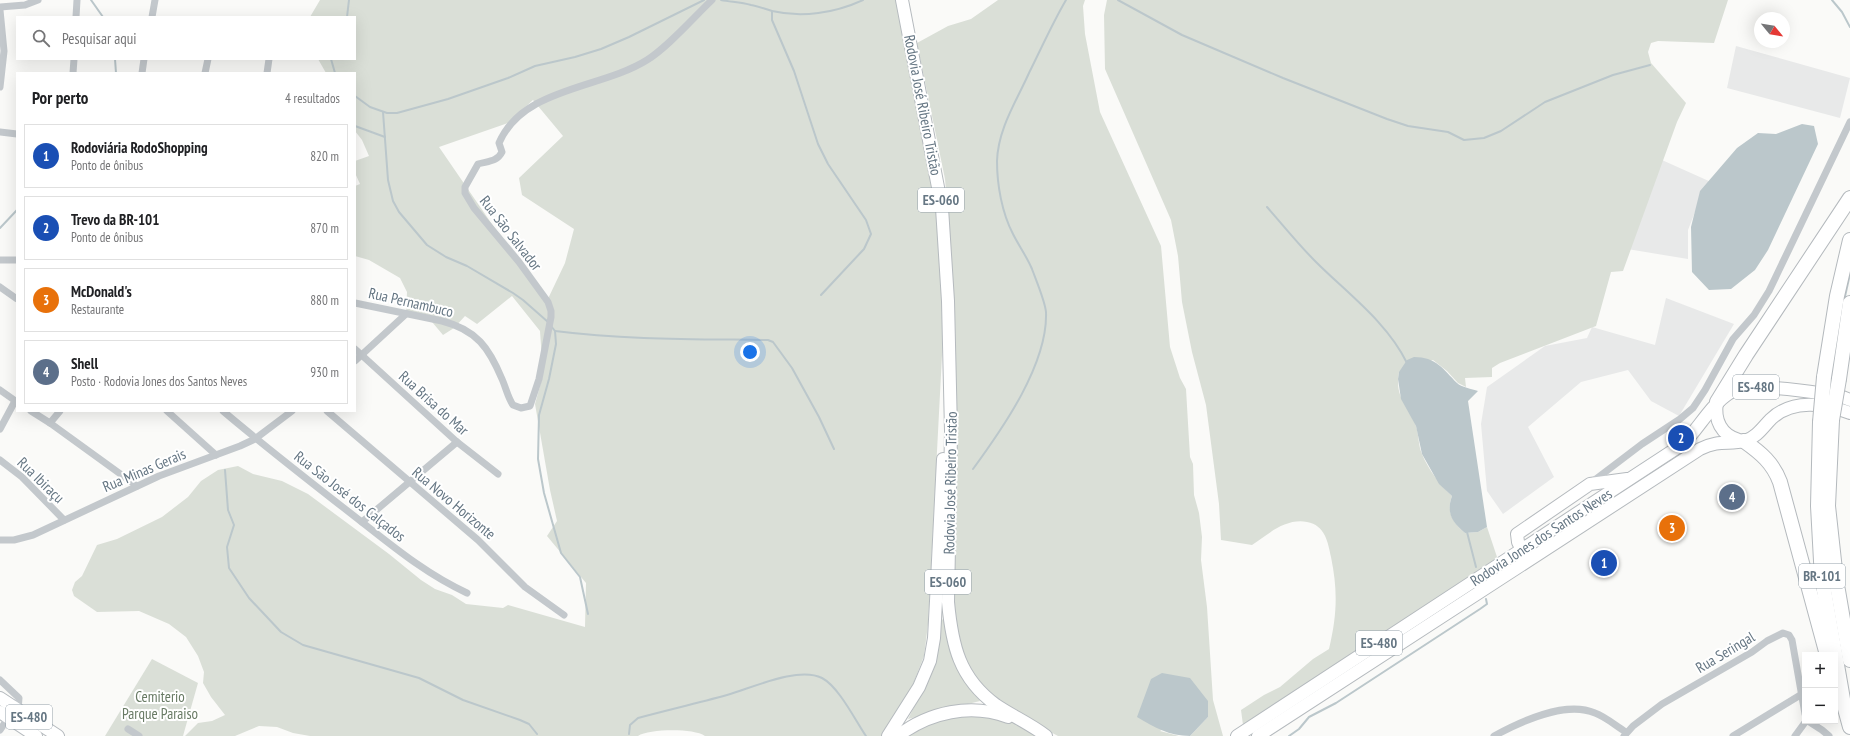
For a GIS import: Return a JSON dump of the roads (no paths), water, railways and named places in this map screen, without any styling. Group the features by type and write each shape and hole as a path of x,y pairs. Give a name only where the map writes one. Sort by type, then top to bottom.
{"highway":[{"path":"1717,402 1746,354 1850,198"},
{"name":"BR-101","path":"1850,240 1836,296 1824,377 1828,506 1836,579 1850,660"},
{"name":"BR-101","path":"1850,303 1839,379 1826,421 1818,506 1822,578 1844,705 1850,727"},
{"path":"1744,441 1764,455 1780,482 1826,652"},
{"path":"1836,579 1847,605 1850,608"},
{"path":"1838,688 1844,705"}],"main road":[{"name":"Rodovia José Ribeiro Tristão","path":"902,0 942,208 948,301 951,403 948,602 951,632 956,654 967,676 983,694 997,706 1041,732"},
{"name":"Rodovia Jones dos Santos Neves","path":"1258,736 1524,555 1683,444 1717,402 1736,389 1760,387 1840,396 1850,400"},
{"path":"1717,402 1717,420 1721,428 1727,434 1744,441"},
{"name":"Rodovia José Ribeiro Tristão","path":"888,736 919,687 930,660 934,638 941,477 951,403"},
{"name":"ES-480","path":"1744,441 1757,434 1777,414 1796,406 1811,405 1836,408 1850,413"},
{"name":"Rodovia Jones dos Santos Neves","path":"1237,736 1524,555 1700,449 1716,442 1744,441"},
{"path":"1524,555 1517,534 1590,484 1631,479"},
{"name":"ES-480","path":"0,698 58,736"},
{"path":"898,736 912,726 928,719 957,711 998,713 1041,732"},
{"name":"ES-480","path":"4,716 36,736"}],"street":[{"path":"0,87 2,51 0,8 25,5 38,0"},
{"path":"76,16 77,0"},
{"path":"152,16 154,0"},
{"name":"Rua São Salvador","path":"514,405 521,408 527,408 532,404 539,379 551,311 548,302 519,262 474,208 465,193 465,187 478,164 493,161 501,155 502,152 499,142 516,116 542,101 625,71 648,59 712,0"},
{"path":"73,72 74,60"},
{"path":"142,72 144,60"},
{"path":"205,72 208,60"},
{"path":"267,72 268,60"},
{"path":"1590,484 1642,444 1680,419 1698,401 1733,339 1754,315 1769,291 1850,122"},
{"path":"0,132 16,134"},
{"path":"0,260 16,260"},
{"path":"0,287 16,299"},
{"name":"Rua Pernambuco","path":"356,303 422,316 453,324 473,334 486,348 494,360 514,405"},
{"path":"356,360 406,314"},
{"name":"Rua Brisa do Mar","path":"356,350 457,442 498,474"},
{"path":"0,390 16,402 0,429"},
{"path":"33,412 137,486"},
{"path":"50,423 59,412"},
{"path":"168,412 216,455"},
{"name":"Rua São José dos Calçados","path":"224,412 255,439 398,551 444,582 466,593"},
{"name":"Rua Minas Gerais","path":"0,540 14,540 33,535 177,468 216,455 255,439 291,412"},
{"name":"Rua Novo Horizonte","path":"328,412 478,540 526,587 564,615"},
{"path":"362,522 457,442"},
{"name":"Rua Ibiraçu","path":"0,460 22,478 64,520"},
{"name":"Rua Seringal","path":"1494,736 1547,713 1582,709 1603,717 1625,734 1662,704 1780,634 1789,635 1792,640 1802,694"},
{"path":"0,680 19,698 18,710"},
{"path":"1733,736 1802,694"},
{"path":"0,730 4,716"},
{"path":"1795,736 1805,724"},
{"path":"1812,724 1829,736"},
{"path":"128,729 138,736"}],"waterway":[{"path":"91,0 102,16"},
{"path":"347,16 349,0"},
{"path":"356,97 370,107 387,113 397,113 448,99 508,78 535,66 575,57 601,49 704,0"},
{"path":"721,0 747,4 772,11 795,14 830,11 863,0"},
{"path":"973,469 1022,395 1040,353 1045,332 1046,312 1044,302 1028,260 1009,226 999,189 997,161 998,149 1008,116 1051,27 1066,0"},
{"path":"1118,0 1182,35 1283,78 1387,119 1408,126 1448,132 1464,140 1484,138 1501,131 1545,102 1613,75 1650,65"},
{"path":"1832,0 1842,12 1850,27"},
{"path":"772,11 772,20 794,71 818,144 828,164 866,220 871,234 864,249 821,295"},
{"path":"115,60 116,72"},
{"path":"331,60 335,72"},
{"path":"383,112 388,180 393,201 399,212 427,245 446,257 467,266 513,293 548,322"},
{"path":"356,126 385,137"},
{"path":"1267,207 1309,255 1378,321 1399,348 1407,363"},
{"path":"0,228 16,211"},
{"path":"1844,301 1850,274"},
{"path":"551,326 555,331 556,344 549,379 539,415 538,459 544,493 561,553 580,577 588,614"},
{"path":"555,331 635,338 768,340 773,342 792,368 819,417 834,449"},
{"path":"225,470 228,510 234,525 227,547 229,568 249,598 281,632 303,645 419,678 463,700 529,724 537,734"},
{"path":"1467,532 1476,567"},
{"path":"1289,736 1299,729 1309,717 1336,703 1480,609 1487,604 1486,599"},
{"path":"629,734 630,725 638,718 727,695 775,679 788,676 812,675 822,678 828,682 846,704 866,736"}],"place":[{"name":"Trevo da BR-101","path":"1681,438"},
{"name":"Shell","path":"1732,497"},
{"name":"McDonald's","path":"1672,528"},
{"name":"Rodoviária RodoShopping","path":"1604,563"}],"park label":[{"name":"Cemiterio Parque Paraiso","path":"160,704"}]}
